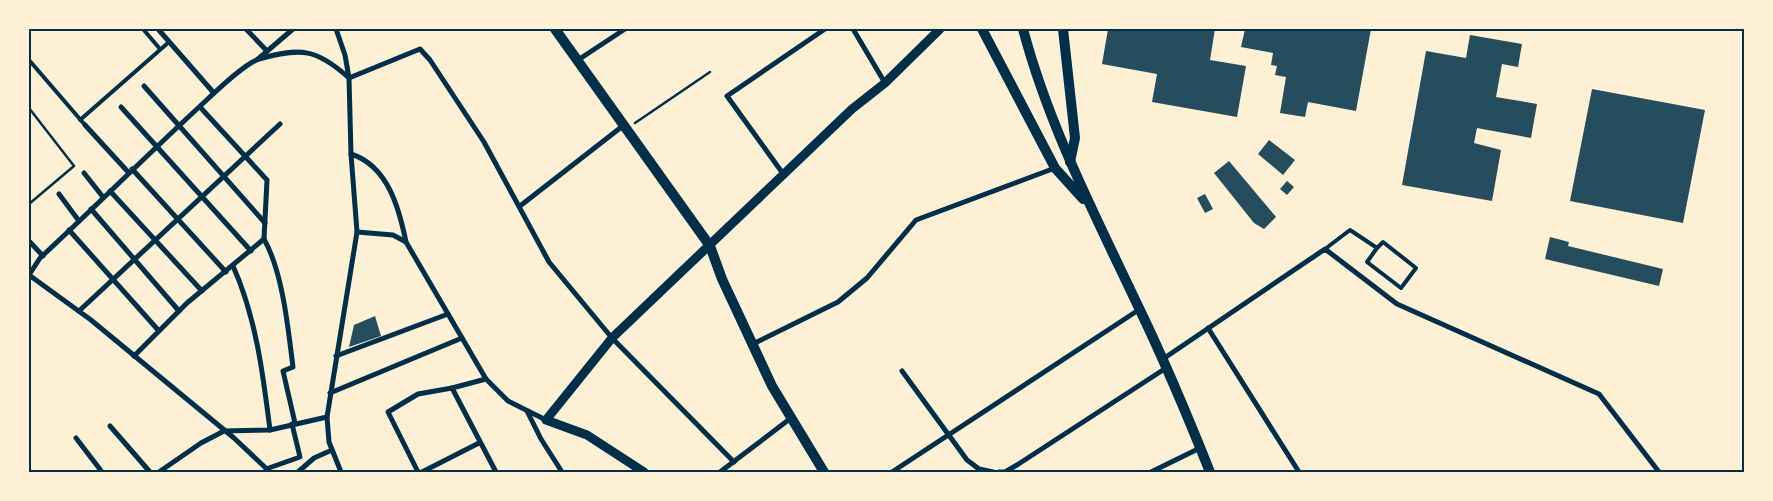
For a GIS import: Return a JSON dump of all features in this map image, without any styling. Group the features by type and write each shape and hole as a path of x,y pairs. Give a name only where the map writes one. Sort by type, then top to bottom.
{"main road":[{"path":"555,29 710,246 722,279 772,386 824,472"},
{"path":"982,29 1055,168 1089,206"},
{"path":"1023,29 1031,58 1070,162 1089,206 1140,309 1210,472"},
{"path":"1063,29 1075,138 1070,162"}],"street":[{"path":"158,29 213,92"},
{"path":"246,29 266,50"},
{"path":"293,29 266,50 257,60 213,92 200,107 43,256 29,275 79,311 134,356 268,471 300,456"},
{"path":"336,29 345,55 349,78 351,154 357,232 327,417 329,442 341,472"},
{"path":"578,60 625,29"},
{"path":"784,175 727,96 825,29"},
{"path":"853,29 885,83"},
{"path":"546,420 612,338 852,109 885,83 940,29"},
{"path":"349,78 420,49 430,60 484,142 549,262 612,338 734,462"},
{"path":"257,60 296,52 312,54 325,58 349,78"},
{"path":"144,86 265,223"},
{"path":"121,107 251,251"},
{"path":"200,107 267,180 264,239 271,251 287,320 293,367 283,371 300,456 307,464"},
{"path":"79,311 280,124"},
{"path":"84,125 178,219 226,272"},
{"path":"520,206 626,126"},
{"path":"351,154 363,158 378,170 401,215 406,242 486,379 508,401 546,420 587,435 644,472"},
{"path":"753,344 838,302 867,278 916,220 1055,168"},
{"path":"84,172 104,197"},
{"path":"110,191 202,291"},
{"path":"59,194 79,221"},
{"path":"91,209 179,311"},
{"path":"70,230 159,330"},
{"path":"357,232 393,235 406,242"},
{"path":"134,356 179,311 264,239"},
{"path":"29,242 43,256"},
{"path":"999,472 1005,472 1017,465 1164,363 1208,328 1325,249 1397,304 1600,394 1659,472"},
{"path":"233,266 244,292 259,350 270,430"},
{"path":"892,472 1140,309"},
{"path":"336,356 448,314"},
{"path":"1208,328 1299,472"},
{"path":"330,393 462,338"},
{"path":"902,371 946,436 967,460 979,469 993,472"},
{"path":"418,472 388,412 418,394 486,379"},
{"path":"452,388 479,443 496,472"},
{"path":"526,410 541,440 562,472"},
{"path":"159,472 201,443 224,432 270,430 327,417"},
{"path":"720,472 791,417"},
{"path":"110,426 150,472"},
{"path":"76,438 102,472"},
{"path":"422,472 479,443"},
{"path":"1151,472 1200,448"},
{"path":"298,472 314,458 332,450"}],"lane":[{"path":"143,29 160,49"},
{"path":"80,120 169,42"},
{"path":"29,60 84,125"},
{"path":"1325,249 1350,230 1377,248"},
{"path":"1382,242 1416,268 1401,288 1367,262 1377,248 1382,242"}],"path":[{"path":"626,126 710,72"},
{"path":"29,108 74,166 29,204"}],"building":[{"path":"1108,29 1215,29 1210,60 1246,66 1237,117 1152,102 1157,74 1102,64"},
{"path":"1245,29 1371,29 1356,111 1308,102 1305,117 1280,113 1286,77 1275,75 1277,66 1271,65 1273,53 1241,47"},
{"path":"1470,35 1522,44 1518,67 1502,64 1496,97 1537,104 1531,138 1477,128 1474,143 1501,150 1492,201 1402,185 1426,51 1466,58"},
{"path":"1592,89 1705,110 1683,223 1570,201"},
{"path":"1269,140 1295,160 1283,175 1258,154"},
{"path":"1229,161 1276,217 1264,229 1254,223 1214,173"},
{"path":"1287,181 1294,187 1287,195 1280,189"},
{"path":"1205,194 1213,209 1205,213 1197,198"},
{"path":"1550,237 1569,242 1568,246 1663,269 1659,286 1545,259"},
{"path":"375,316 381,336 349,347 354,325"}]}
